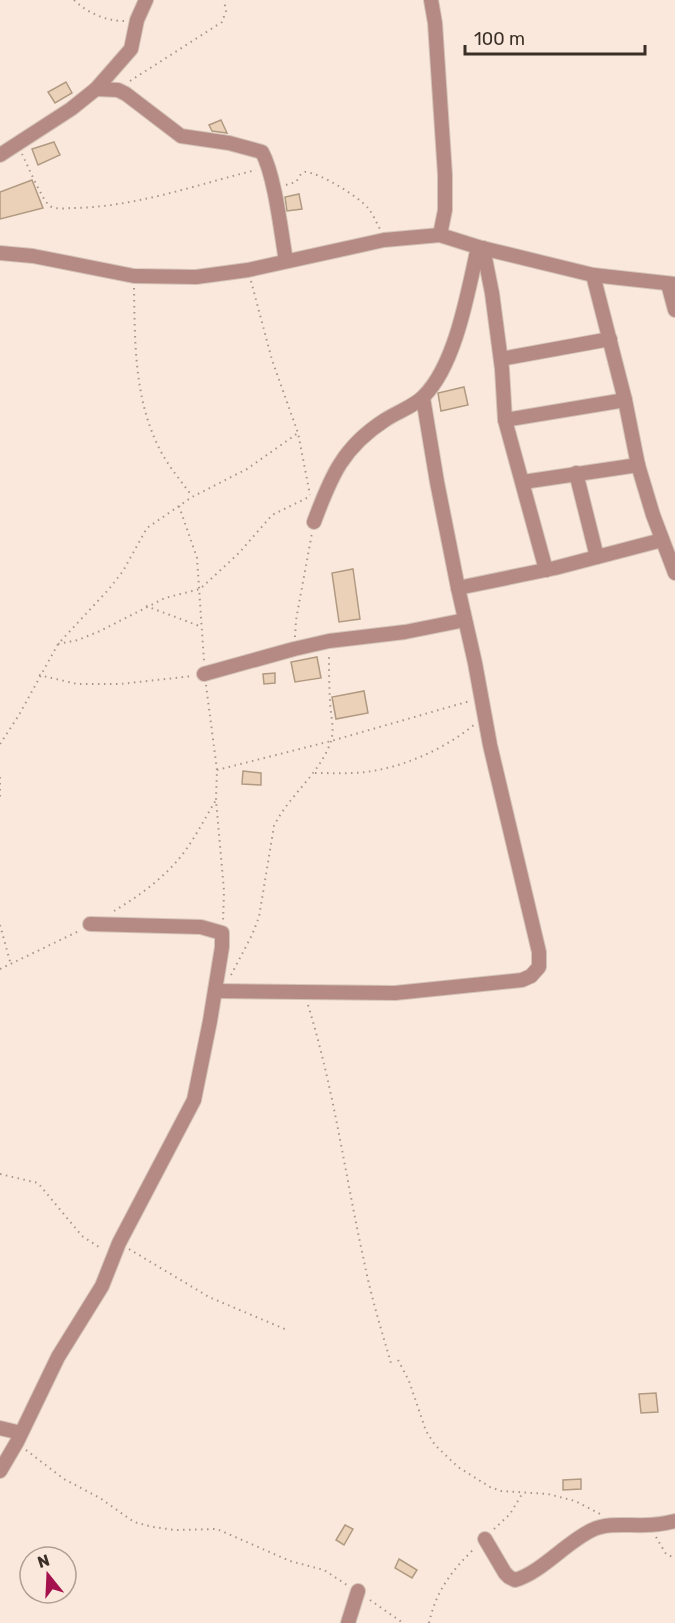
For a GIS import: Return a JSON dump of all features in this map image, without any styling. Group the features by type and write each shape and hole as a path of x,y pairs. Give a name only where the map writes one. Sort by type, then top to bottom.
{"street":[{"path":"0,155 71,109 96,89 131,49 137,20 146,0"},
{"path":"431,0 435,23 446,175 445,210 440,235"},
{"path":"96,89 118,90 135,100 181,136 254,148 262,152 272,183 286,261"},
{"path":"0,253 33,256 134,276 196,277 248,270 384,240 440,235 480,248 593,275 672,284 675,310"},
{"path":"480,248 492,293 501,359 505,420 546,570"},
{"path":"314,522 329,485 348,450 384,420 423,398 438,378 456,338 480,248"},
{"path":"593,275 625,400 638,465 675,573"},
{"path":"501,359 610,339"},
{"path":"219,991 395,993 522,980 531,976 539,968 540,952 484,717 423,398"},
{"path":"505,420 625,400"},
{"path":"523,482 638,465"},
{"path":"576,473 597,557"},
{"path":"458,588 546,570 662,540"},
{"path":"204,674 329,641 405,632 465,620"},
{"path":"0,1471 58,1357 102,1286 119,1243 194,1100 219,991 222,933 201,927 90,924"},
{"path":"0,1428 19,1437"},
{"path":"485,1539 505,1573 509,1578 515,1580 535,1571 555,1554 594,1529 675,1521"},
{"path":"348,1623 358,1592"}],"path":[{"path":"74,0 82,8 106,19 137,20"},
{"path":"118,90 222,22 226,11 224,0"},
{"path":"17,144 47,204 56,208 82,208 144,201 268,167"},
{"path":"272,183 292,184 305,172 325,178 370,209 384,240"},
{"path":"248,270 272,360 298,433 311,497 314,522 296,620 294,649"},
{"path":"134,276 136,356 144,408 160,451 192,497"},
{"path":"0,744 19,715 58,644 123,571 147,528 192,497 247,469 298,433"},
{"path":"58,644 78,640 100,631 165,598 200,589 239,553 272,515 311,497"},
{"path":"179,506 197,558 204,674 217,770 216,800 224,891 222,933"},
{"path":"146,606 202,627"},
{"path":"219,991 252,935 259,918 274,826 280,814 313,773 331,741 333,720 330,701 329,641"},
{"path":"39,675 77,684 120,684 204,674"},
{"path":"217,770 331,741 482,698"},
{"path":"313,773 364,772 402,763 456,739 484,717"},
{"path":"0,777 0,799"},
{"path":"114,912 154,883 182,856 216,800"},
{"path":"0,969 90,924"},
{"path":"0,925 11,965"},
{"path":"305,993 321,1045 334,1100 363,1260 392,1367"},
{"path":"0,1174 38,1183 82,1236 113,1258"},
{"path":"119,1243 172,1277 209,1297 287,1330"},
{"path":"398,1360 409,1381 426,1431 435,1445 458,1467 490,1487 511,1492 548,1494 575,1501 603,1515 616,1526"},
{"path":"19,1437 56,1474 100,1498 134,1522 175,1530 206,1527 217,1529 290,1561 324,1570 403,1623"},
{"path":"429,1623 433,1605 444,1582 462,1560 510,1514 522,1493"},
{"path":"651,1525 661,1548 666,1554 675,1558"}],"building":[{"path":"66,82 72,93 55,103 48,92"},
{"path":"221,120 227,133 212,131 209,125"},
{"path":"54,142 60,155 38,165 32,149"},
{"path":"32,180 43,208 0,219 0,192"},
{"path":"299,194 302,209 287,211 285,197"},
{"path":"464,387 468,405 441,411 438,393"},
{"path":"353,569 360,619 339,622 332,573"},
{"path":"317,657 321,678 295,682 291,662"},
{"path":"275,673 275,683 264,684 263,674"},
{"path":"364,691 368,713 336,719 332,697"},
{"path":"243,771 261,773 261,785 242,784"},
{"path":"656,1393 658,1412 641,1413 639,1394"},
{"path":"581,1479 581,1489 563,1490 563,1480"},
{"path":"345,1525 353,1529 344,1545 336,1540"},
{"path":"399,1559 417,1570 412,1578 395,1568"}]}
